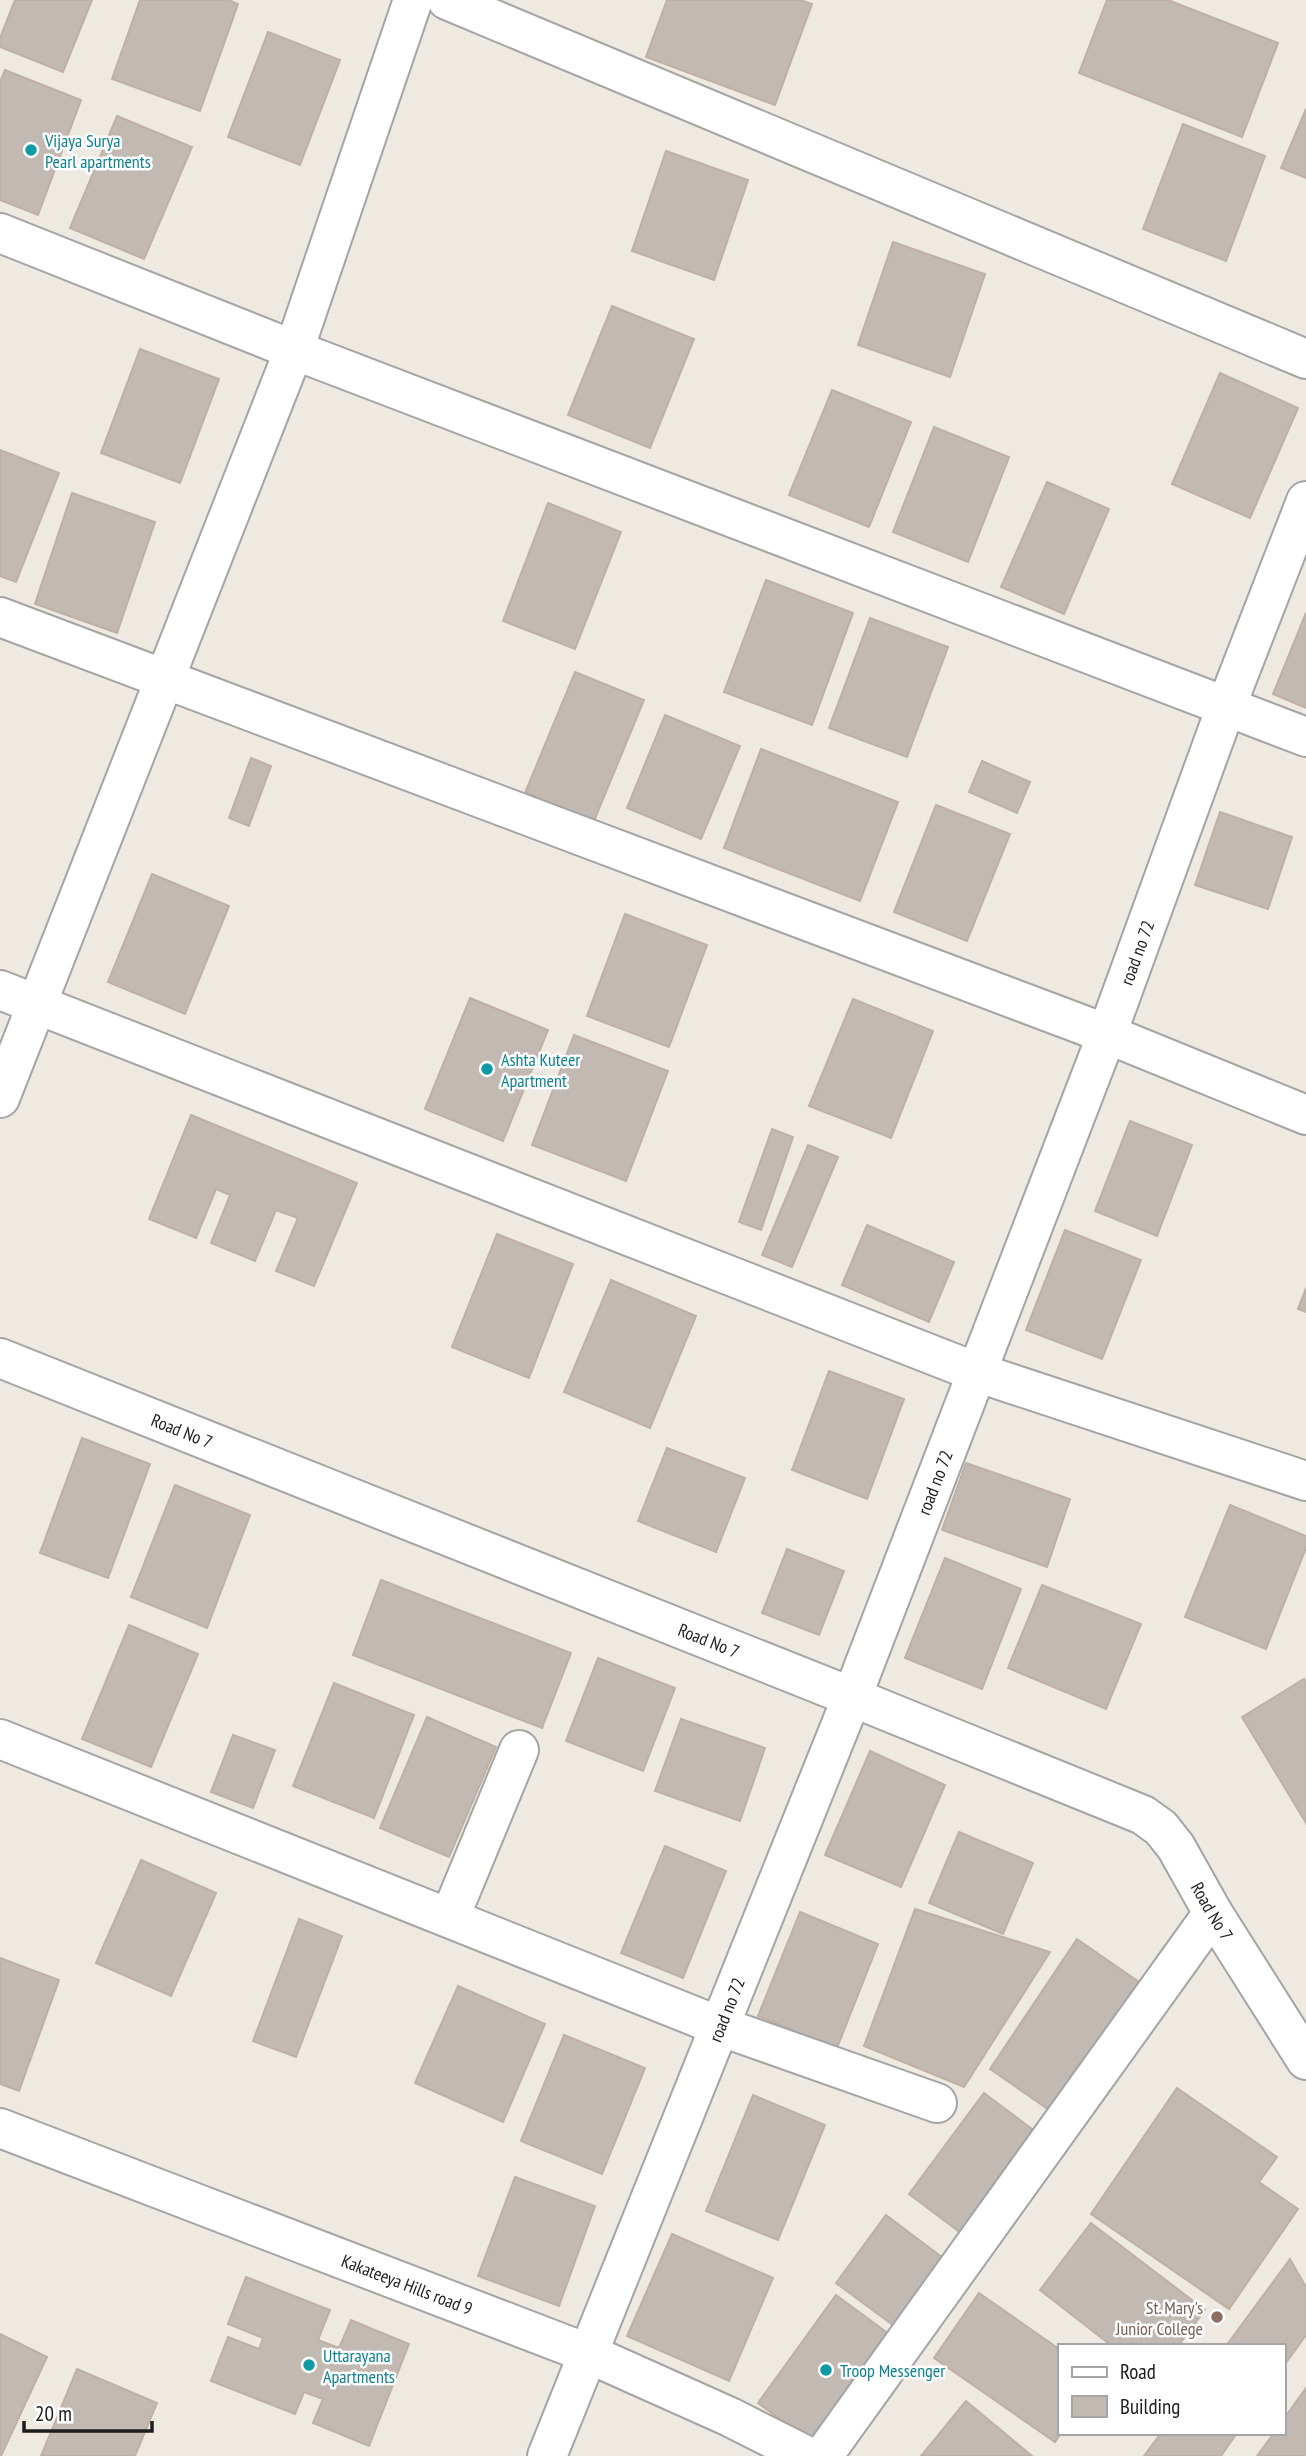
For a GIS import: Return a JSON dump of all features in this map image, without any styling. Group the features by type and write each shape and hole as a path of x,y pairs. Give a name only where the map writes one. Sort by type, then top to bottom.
{"street":[{"path":"0,1098 294,350 413,0"},
{"path":"447,0 1306,359"},
{"path":"0,233 294,350 1306,737"},
{"name":"road no 72","path":"547,2456 852,1697 1107,1034 1306,500"},
{"path":"0,617 1107,1034 1306,1115"},
{"path":"0,990 976,1372 1306,1481"},
{"name":"Road No 7","path":"0,1358 1143,1815 1161,1828 1176,1847 1213,1913 1306,2060"},
{"path":"0,1739 719,2026 937,2103"},
{"path":"450,1917 519,1750"},
{"path":"823,2456 1213,1913"},
{"name":"Kakateeya Hills road 9","path":"0,2128 587,2353 730,2417 807,2456"}],"building":[{"path":"15,0 92,0 63,72 0,47 0,38"},
{"path":"140,0 228,0 238,4 200,111 112,79"},
{"path":"667,0 800,0 812,4 775,105 646,57"},
{"path":"1107,0 1168,0 1278,43 1242,137 1079,73"},
{"path":"268,32 340,60 300,165 228,137"},
{"name":"Vijaya Surya Pearl apartments","path":"5,70 81,100 38,215 0,200 0,82"},
{"path":"1306,109 1306,178 1281,168"},
{"path":"117,116 192,147 144,259 70,228"},
{"path":"1183,124 1265,156 1226,261 1143,229"},
{"path":"666,151 748,180 714,280 632,251"},
{"path":"893,242 985,274 950,377 858,345"},
{"path":"612,306 694,339 650,448 568,415"},
{"path":"140,349 219,379 180,483 101,453"},
{"path":"1220,373 1298,408 1250,518 1172,484"},
{"path":"832,390 911,422 869,527 789,495"},
{"path":"934,427 1009,457 968,562 893,532"},
{"path":"0,450 59,473 16,582 0,576"},
{"path":"1047,482 1109,509 1064,614 1001,587"},
{"path":"72,493 155,522 117,633 35,604"},
{"path":"548,503 621,532 575,649 503,621"},
{"path":"766,580 853,613 812,725 724,692"},
{"path":"1306,613 1306,708 1273,694"},
{"path":"870,618 948,647 907,757 829,728"},
{"path":"575,672 644,700 594,821 525,793"},
{"path":"665,715 740,746 701,839 627,808"},
{"path":"761,749 898,802 860,901 724,848"},
{"path":"251,758 271,766 249,826 229,818"},
{"path":"982,761 1030,782 1017,813 969,792"},
{"path":"936,805 1010,834 967,941 894,912"},
{"path":"1220,812 1292,837 1268,909 1195,885"},
{"path":"152,874 229,906 185,1014 108,982"},
{"path":"625,914 707,945 669,1047 587,1016"},
{"name":"Ashta Kuteer Apartment","path":"470,998 548,1030 503,1141 425,1109"},
{"path":"853,999 933,1031 891,1138 809,1106"},
{"path":"574,1035 668,1071 626,1181 532,1145"},
{"path":"191,1115 357,1183 314,1286 276,1271 298,1218 276,1210 255,1261 211,1243 230,1195 216,1189 196,1238 149,1219"},
{"path":"1130,1121 1192,1145 1157,1236 1095,1211"},
{"path":"772,1129 793,1137 761,1230 739,1222"},
{"path":"808,1145 838,1157 792,1267 762,1255"},
{"path":"867,1225 954,1262 929,1322 842,1285"},
{"path":"1065,1230 1141,1260 1102,1359 1026,1330"},
{"path":"497,1234 573,1264 529,1378 452,1347"},
{"path":"611,1280 696,1316 650,1428 564,1392"},
{"path":"1306,1288 1306,1312 1298,1309"},
{"path":"829,1371 904,1399 867,1499 792,1470"},
{"path":"82,1438 150,1464 108,1578 40,1553"},
{"path":"667,1448 745,1478 716,1552 638,1521"},
{"path":"966,1463 1070,1499 1047,1567 942,1530"},
{"path":"175,1485 250,1515 207,1628 131,1597"},
{"path":"1230,1505 1306,1536 1306,1548 1266,1649 1185,1617"},
{"path":"787,1549 844,1571 819,1635 762,1613"},
{"path":"945,1558 1021,1589 982,1689 905,1658"},
{"path":"381,1580 571,1653 542,1728 353,1655"},
{"path":"1042,1585 1141,1624 1106,1709 1008,1668"},
{"path":"129,1625 198,1654 151,1767 82,1739"},
{"path":"598,1658 675,1688 643,1771 566,1741"},
{"path":"1304,1679 1306,1683 1306,1823 1242,1717"},
{"path":"334,1683 414,1715 374,1818 293,1786"},
{"path":"427,1717 496,1747 449,1857 380,1828"},
{"path":"681,1719 765,1748 740,1821 655,1791"},
{"path":"233,1735 275,1750 253,1808 211,1792"},
{"path":"870,1751 945,1785 901,1887 825,1855"},
{"path":"959,1832 1033,1863 1003,1934 929,1903"},
{"path":"665,1846 726,1871 683,1978 621,1953"},
{"path":"141,1860 216,1893 171,1996 96,1963"},
{"path":"915,1909 1050,1952 964,2087 864,2046"},
{"path":"800,1912 878,1944 837,2048 758,2016"},
{"path":"299,1919 342,1936 296,2057 253,2041"},
{"path":"1077,1939 1142,1984 1055,2114 990,2069"},
{"path":"0,1958 59,1980 19,2091 0,2084"},
{"path":"458,1986 545,2024 503,2122 415,2083"},
{"path":"564,2035 645,2068 602,2174 521,2141"},
{"path":"1177,2088 1277,2157 1259,2182 1298,2209 1229,2309 1091,2214"},
{"path":"984,2093 1040,2135 965,2236 909,2194"},
{"path":"753,2095 825,2125 778,2240 706,2211"},
{"path":"515,2177 595,2206 559,2306 478,2276"},
{"path":"886,2215 951,2264 901,2331 836,2283"},
{"path":"1091,2223 1205,2310 1180,2344 1109,2344 1040,2290"},
{"path":"672,2234 773,2278 729,2381 627,2336"},
{"path":"1290,2259 1306,2287 1306,2335 1285,2364 1285,2344 1227,2344"},
{"name":"Uttarayana Apartments","path":"246,2277 330,2310 318,2340 339,2348 351,2320 409,2344 369,2446 313,2423 323,2399 304,2392 295,2414 211,2381 228,2337 259,2349 263,2338 228,2324"},
{"path":"979,2293 1058,2348 1060,2435 1055,2442 934,2358"},
{"name":"Troop Messenger","path":"836,2295 893,2337 815,2445 758,2403"},
{"path":"0,2334 47,2357 1,2456 0,2456"},
{"path":"77,2369 157,2403 135,2456 41,2456"},
{"path":"1306,2388 1306,2456 1257,2456 1273,2435 1285,2435 1285,2417"},
{"path":"966,2401 1032,2456 921,2456"},
{"path":"1160,2435 1236,2435 1221,2456 1144,2456"}],"place":[{"name":"Vijaya Surya Pearl apartments","path":"31,150"},
{"name":"Ashta Kuteer Apartment","path":"487,1069"},
{"name":"St. Mary's Junior College","path":"1217,2317"},
{"name":"Uttarayana Apartments","path":"309,2365"},
{"name":"Troop Messenger","path":"826,2370"}]}
